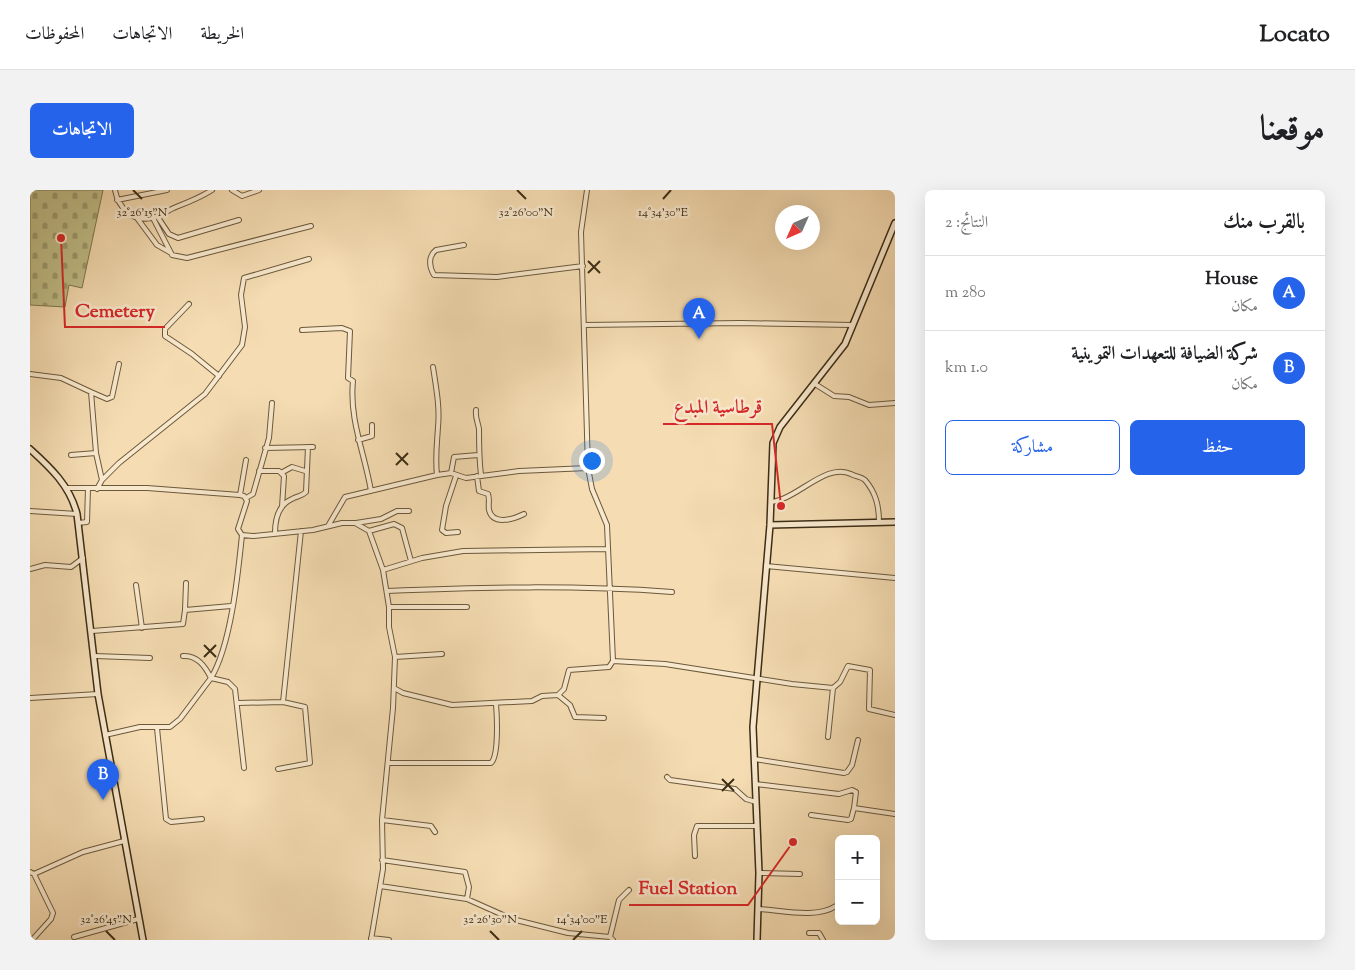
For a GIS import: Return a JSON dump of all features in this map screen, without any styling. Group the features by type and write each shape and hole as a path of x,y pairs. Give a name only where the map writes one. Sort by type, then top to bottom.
{"street":[{"path":"115,190 117,200 127,212 136,217 158,245 175,257 187,258 311,226"},
{"path":"117,200 167,190"},
{"path":"136,217 155,217 212,190"},
{"path":"232,190 242,196 258,190"},
{"path":"394,688 403,693 452,705 532,701 542,696 558,695 564,689 569,670 609,667 613,661 605,516 592,489 588,468 581,223 587,190"},
{"path":"155,217 169,234 178,238 239,220"},
{"path":"155,217 171,253"},
{"path":"757,940 759,873 754,758 756,677 770,525 774,439 780,427 845,344 895,223"},
{"path":"888,239 895,240"},
{"path":"464,245 436,250 432,253 430,257 431,271 434,275 497,277 583,266"},
{"path":"98,488 102,480 170,420 195,403 219,376 242,344 245,334 241,284 244,278 309,259"},
{"path":"189,304 165,329 165,336 192,354 219,376"},
{"path":"584,325 696,323 853,325"},
{"path":"302,330 342,328 350,331 348,378 353,381 353,413 371,491"},
{"path":"30,374 61,378 110,399 119,364"},
{"path":"433,367 438,401 438,426 435,446 437,475"},
{"path":"815,384 834,396 848,397 869,405 895,402"},
{"path":"91,392 96,453 102,480"},
{"path":"105,735 140,727 170,727 176,723 212,678 222,654 239,568 242,534 238,529 246,498 252,494 259,471 271,425 272,403"},
{"path":"476,410 475,418 479,426 480,491 488,494 490,512 493,516 502,520 511,520 524,514"},
{"path":"358,440 372,435 372,426"},
{"path":"265,448 310,447 305,471 306,492 282,507"},
{"path":"30,449 63,480 77,514 98,694 143,940"},
{"path":"71,455 96,453"},
{"path":"451,473 454,457 478,455"},
{"path":"240,495 246,460"},
{"path":"281,473 292,467 305,471"},
{"path":"328,526 345,497 437,475 451,473 466,478 479,475 588,468"},
{"path":"259,471 279,471 285,481 282,507 275,522 275,533"},
{"path":"771,502 792,495 828,473 848,472 862,477 870,487 879,508 879,522"},
{"path":"456,476 446,506 442,530 446,533 458,532"},
{"path":"67,488 146,488 240,495 246,498"},
{"path":"78,523 87,522 88,488"},
{"path":"30,511 77,514"},
{"path":"242,534 301,531 388,517 397,512 409,511"},
{"path":"388,517 394,524 402,528 411,561"},
{"path":"770,525 895,522"},
{"path":"355,523 369,531 383,570 389,606 389,627 395,657 389,763 382,820 380,886 371,939 389,940"},
{"path":"369,531 394,524"},
{"path":"283,702 301,531"},
{"path":"383,570 411,561 463,551 607,549"},
{"path":"30,569 45,565 71,567 83,558"},
{"path":"766,566 895,578"},
{"path":"92,631 183,624 186,583"},
{"path":"136,585 142,628"},
{"path":"387,591 445,588 608,589 672,592"},
{"path":"185,610 231,606"},
{"path":"389,606 467,607"},
{"path":"395,657 442,654"},
{"path":"94,656 150,658"},
{"path":"182,656 195,658 212,678 233,685 238,703 244,768"},
{"path":"613,661 665,664 792,684 833,688"},
{"path":"828,738 833,688 840,682 846,666 868,669 871,673 869,709 895,715"},
{"path":"30,698 98,694"},
{"path":"558,695 570,705 575,717 604,718"},
{"path":"238,703 283,702 305,707 310,761 307,764 278,769"},
{"path":"389,763 493,762 496,750 496,704"},
{"path":"158,728 166,818 171,822 202,819"},
{"path":"754,758 844,773 852,765 858,740"},
{"path":"666,777 670,780 735,789 746,799 756,802"},
{"path":"755,784 839,794 852,790 856,792 851,819 811,815"},
{"path":"854,808 895,814"},
{"path":"382,820 431,826 435,832"},
{"path":"695,856 694,835 697,826 757,826"},
{"path":"32,940 51,919 53,913 32,873 83,852 124,841"},
{"path":"382,860 465,872 469,887 467,899"},
{"path":"759,873 800,874"},
{"path":"380,886 467,899 512,919 568,933 611,939 620,900 629,890"},
{"path":"759,909 824,912 835,906"},
{"path":"74,937 138,919"},
{"path":"810,933 819,933 822,940"}],"green space":[{"path":"30,190 103,190 82,288 69,285 65,307 30,305"}],"place":[{"name":"Cemetery","path":"61,238"},
{"name":"House","path":"699,339"},
{"name":"قرطاسية المبدع","path":"781,506"},
{"name":"شركة الضيافة للتعهدات التموينية","path":"103,800"},
{"name":"Fuel Station","path":"793,842"}]}
